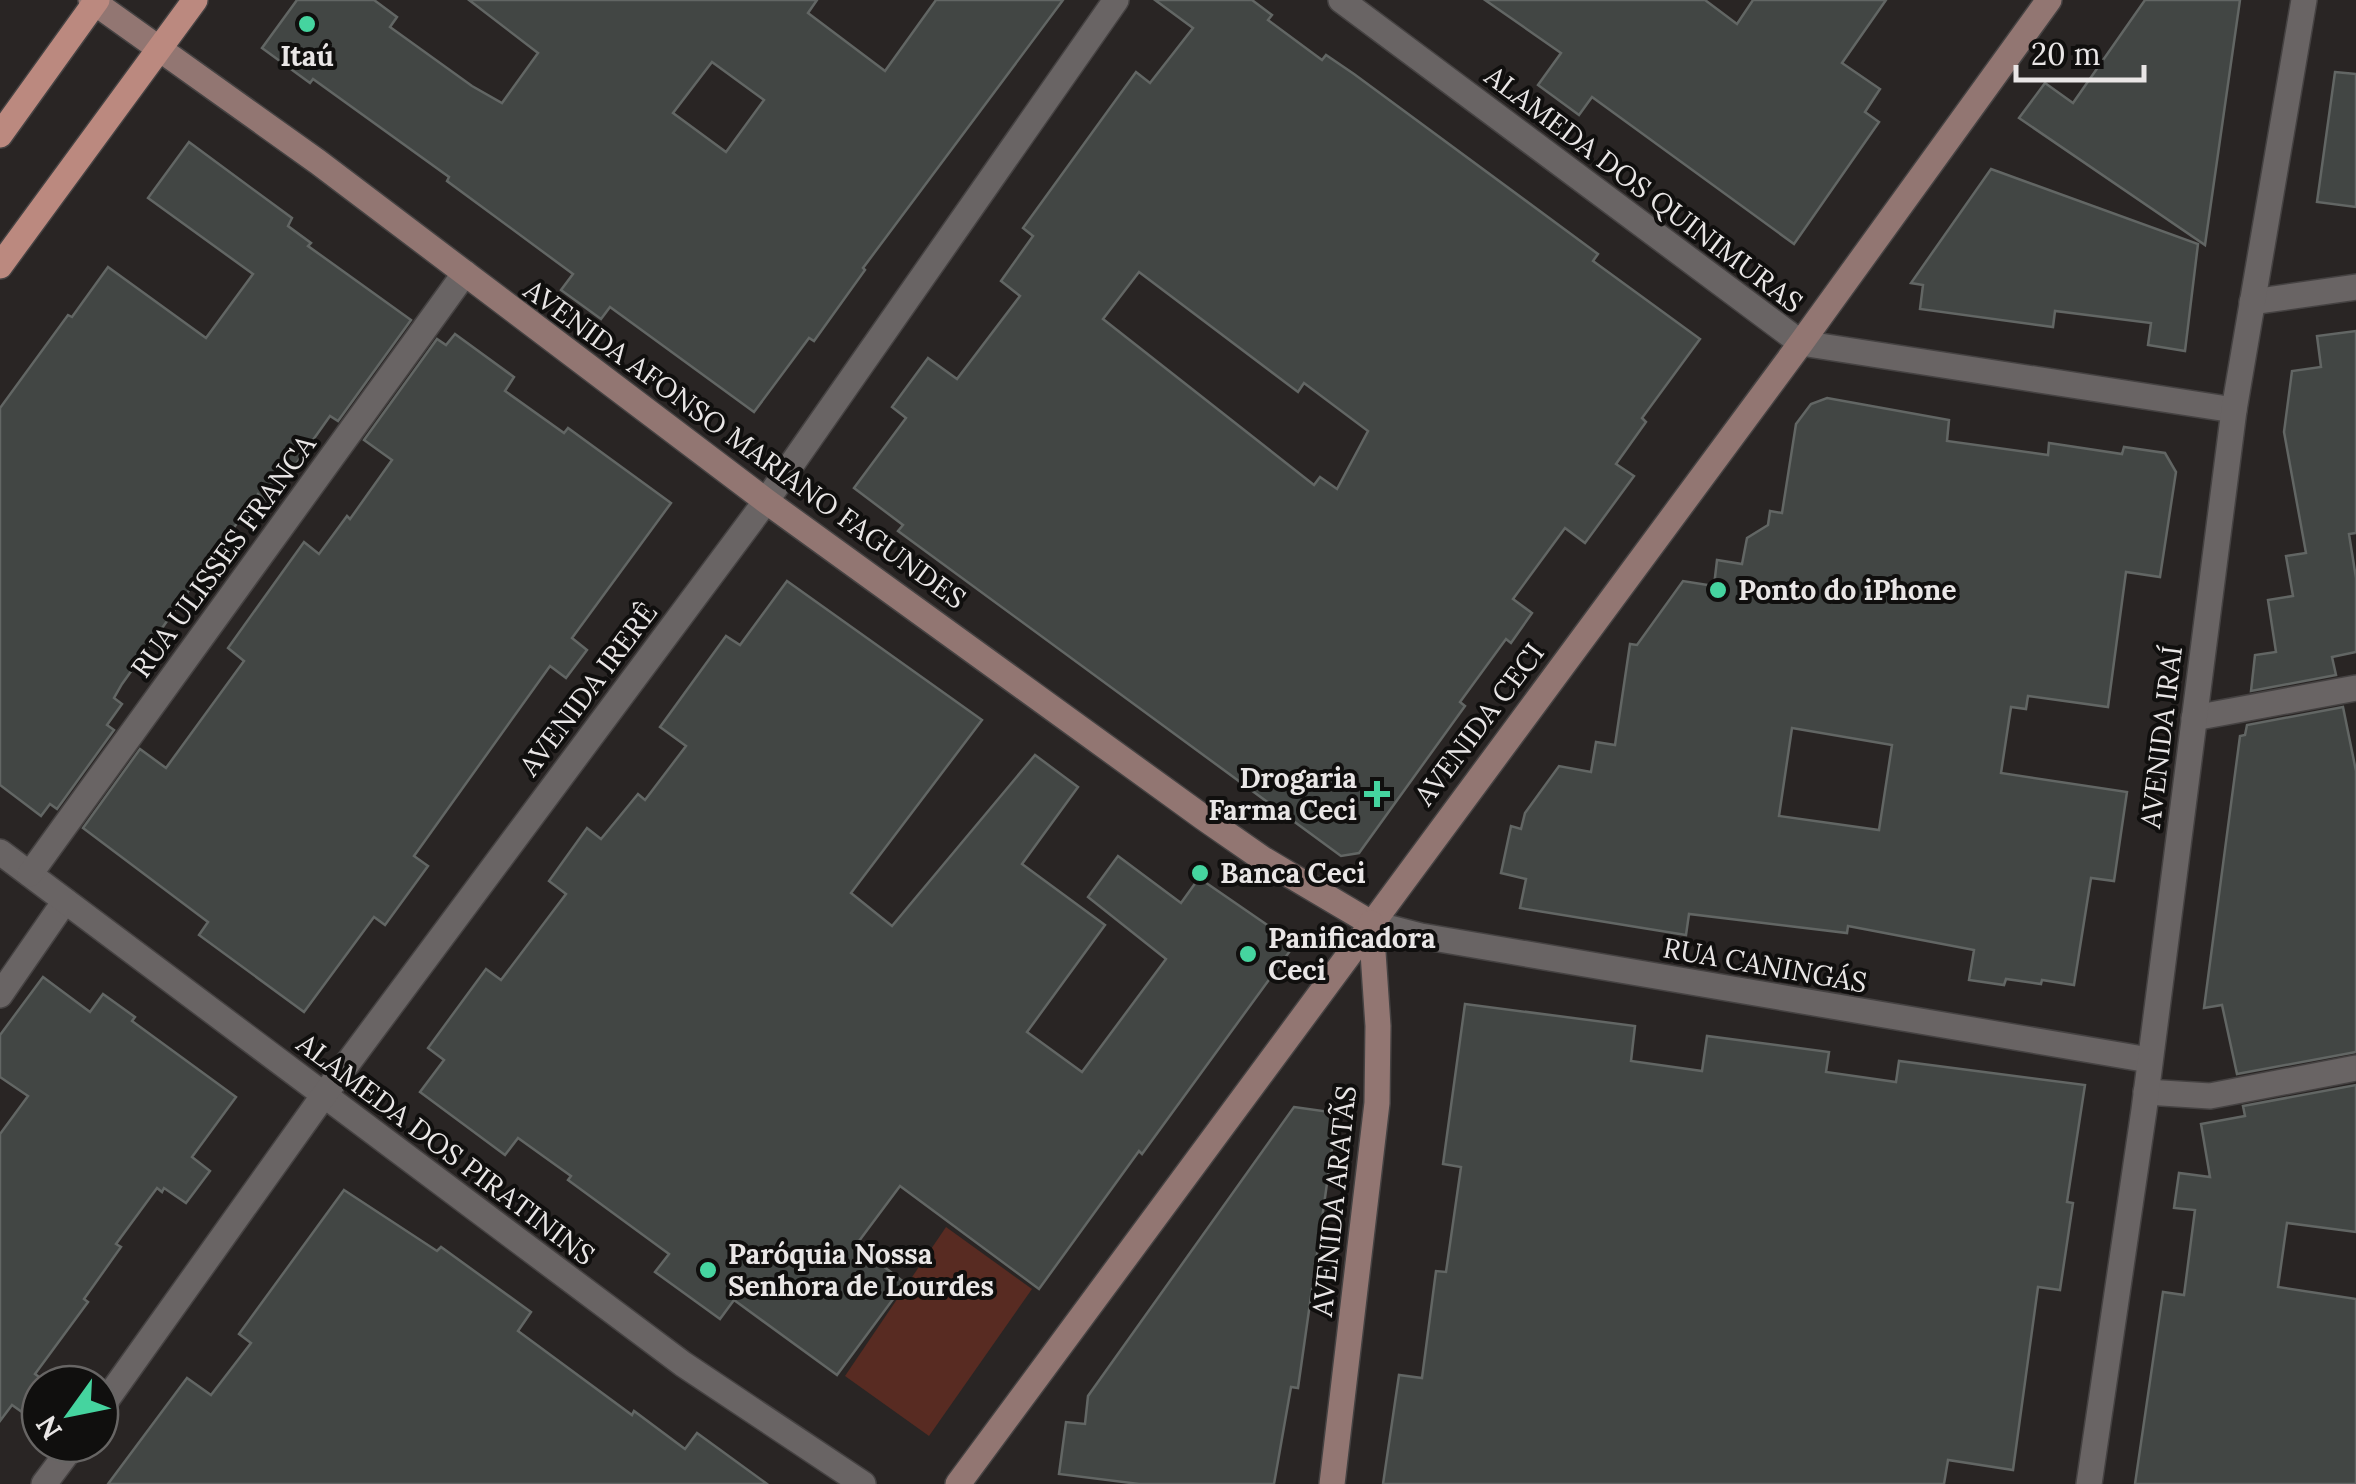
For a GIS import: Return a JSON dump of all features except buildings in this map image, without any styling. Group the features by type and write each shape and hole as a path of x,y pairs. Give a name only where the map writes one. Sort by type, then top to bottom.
{"main road":[{"path":"0,266 194,0"},
{"path":"0,135 94,1"}],"street":[{"name":"AVENIDA IRERÊ","path":"120,1381 324,1095 766,501 1116,0"},
{"name":"ALAMEDA DOS QUINIMURAS","path":"1341,0 1800,343 2234,410"},
{"name":"AVENIDA CECI","path":"958,1484 2049,0"},
{"name":"AVENIDA IRAÍ","path":"2089,1484 2146,1092 2234,410 2304,0"},
{"name":"AVENIDA AFONSO MARIANO FAGUNDES","path":"94,1 465,273 766,501 1264,859 1372,923"},
{"name":"RUA ULISSES FRANCA","path":"30,874 465,273"},
{"path":"2252,302 2356,287"},
{"path":"2194,718 2356,688"},
{"name":"ALAMEDA DOS PIRATININS","path":"0,852 682,1364 862,1484"},
{"path":"0,995 65,901"},
{"name":"RUA CANINGÁS","path":"1372,923 1420,936 2149,1060"},
{"name":"AVENIDA ARATÃS","path":"1332,1484 1377,1103 1378,1026 1372,923"},
{"path":"2146,1092 2210,1096 2356,1068"}],"shaded area":[{"path":"946,1227 1032,1289 929,1436 845,1376"}],"place":[{"name":"Itaú","path":"307,24"},
{"name":"Ponto do iPhone","path":"1718,590"},
{"name":"Drogaria Farma Ceci","path":"1377,794"},
{"name":"Banca Ceci","path":"1200,873"},
{"name":"Panificadora Ceci","path":"1248,954"},
{"name":"Paróquia Nossa Senhora de Lourdes","path":"708,1270"}]}
